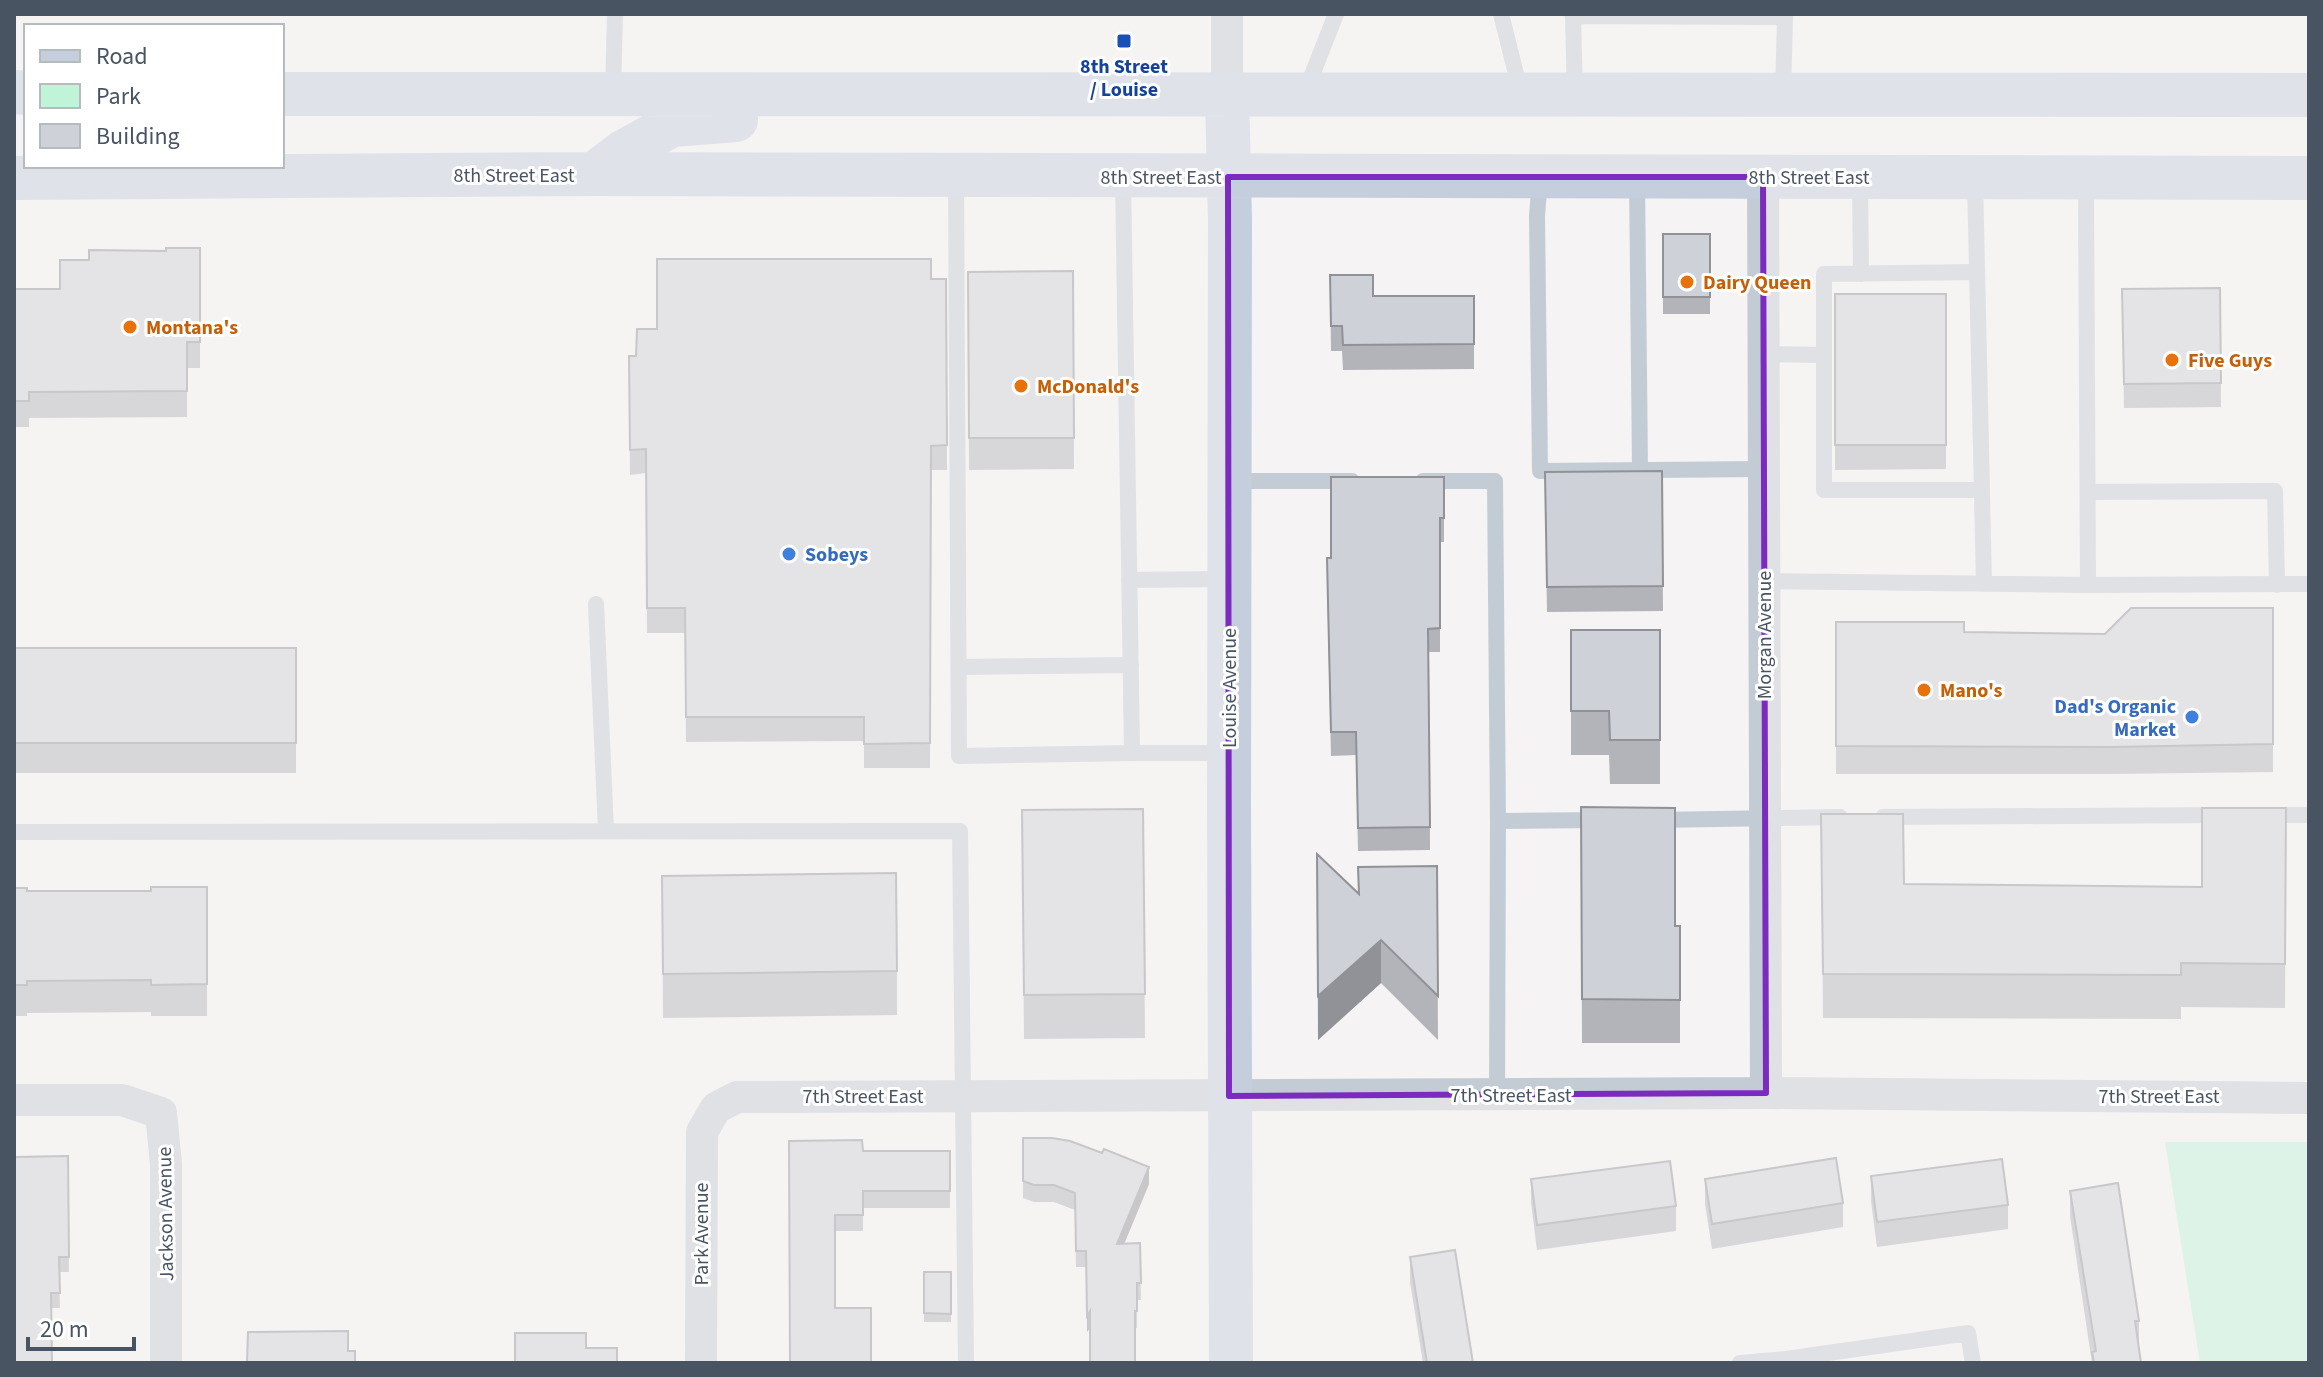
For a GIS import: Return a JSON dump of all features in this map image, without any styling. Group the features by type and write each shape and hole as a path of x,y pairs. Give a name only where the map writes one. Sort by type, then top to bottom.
{"main road":[{"path":"284,94 2309,95"},
{"path":"594,174 623,152 672,125 836,115 912,95"},
{"name":"Louise Avenue","path":"1227,95 1230,220 1231,1363"},
{"name":"8th Street East","path":"14,178 594,174 2309,178"}],"street":[{"name":"Louise Avenue","path":"1227,14 1227,95"},
{"name":"Morgan Avenue","path":"1763,177 1766,1093"},
{"name":"7th Street East","path":"716,1108 737,1097 1766,1093 2309,1098"},
{"name":"Jackson Avenue","path":"14,1100 122,1100 161,1113 166,1164 166,1363"},
{"name":"Park Avenue","path":"701,1363 702,1132 716,1108"}],"lane":[{"path":"613,94 615,14"},
{"path":"1305,95 1336,14"},
{"path":"1501,14 1521,95"},
{"path":"1575,95 1572,15 1785,17 1783,95"},
{"path":"956,177 959,756 1229,753"},
{"path":"1123,177 1132,753"},
{"path":"1540,177 1537,216 1540,471 1763,469"},
{"path":"1637,177 1640,469"},
{"path":"1860,177 1861,274"},
{"path":"1975,177 1984,584"},
{"path":"2086,177 2088,585"},
{"path":"1977,272 1824,274 1824,490 1982,490"},
{"path":"1763,354 1824,355"},
{"path":"1229,481 1372,481"},
{"path":"1402,481 1495,481 1497,1096"},
{"path":"2088,492 2275,491 2277,585"},
{"path":"1129,580 1229,579"},
{"path":"1763,581 2309,584"},
{"path":"596,604 606,831"},
{"path":"959,667 1131,665"},
{"path":"1640,820 2309,815"},
{"path":"1498,821 1609,820"},
{"path":"14,832 960,831 966,1363"},
{"path":"1740,1363 1968,1333 1973,1363"}],"highlighted area":[{"path":"1228,177 1763,177 1766,1093 1229,1096"}],"green space":[{"path":"2165,1142 2309,1142 2309,1363 2200,1363"}],"building":[{"name":"Dairy Queen","path":"1663,234 1710,234 1710,297 1663,297"},
{"name":"Montana's","path":"166,248 200,248 200,342 187,342 187,391 29,392 29,401 14,401 14,289 60,289 60,260 89,260 89,250 166,251"},
{"name":"Sobeys","path":"657,259 931,259 931,279 946,279 947,445 931,446 930,743 864,744 864,717 686,717 685,608 647,608 646,449 630,450 629,356 636,356 637,329 657,329"},
{"name":"McDonald's","path":"1073,271 1074,438 969,438 968,272"},
{"path":"1330,275 1373,275 1373,296 1474,296 1474,344 1343,345 1342,326 1331,326"},
{"name":"Five Guys","path":"2220,288 2221,383 2124,384 2122,289"},
{"path":"1835,294 1946,294 1946,445 1835,445"},
{"path":"1662,471 1663,586 1547,587 1545,472"},
{"path":"1331,477 1444,477 1444,518 1440,518 1440,628 1428,629 1430,827 1358,828 1356,732 1331,732 1327,558 1331,558"},
{"path":"2131,608 2273,608 2273,744 1836,746 1836,622 1964,622 1964,632 2105,634"},
{"path":"1571,630 1660,630 1660,740 1610,740 1609,711 1571,711"},
{"path":"14,648 296,648 296,743 14,743"},
{"path":"1581,807 1675,808 1675,926 1680,926 1680,1000 1582,999"},
{"path":"2202,808 2286,808 2285,964 2181,963 2181,975 1823,974 1821,814 1903,814 1904,884 2202,887"},
{"path":"1143,809 1145,994 1024,995 1022,810"},
{"path":"1317,854 1359,894 1358,867 1437,866 1438,996 1381,940 1318,996"},
{"path":"896,873 897,971 663,974 662,876"},
{"path":"151,887 207,887 207,984 151,985 151,980 27,981 27,985 14,985 14,888 27,888 27,891 151,891"},
{"path":"1023,1138 1070,1141 1102,1153 1104,1149 1149,1167 1117,1244 1140,1243 1141,1283 1137,1283 1135,1363 1090,1363 1086,1251 1076,1251 1075,1193 1054,1185 1034,1185 1023,1181"},
{"path":"862,1140 863,1151 950,1151 950,1191 863,1191 863,1215 835,1215 835,1308 871,1308 871,1363 790,1363 789,1141"},
{"path":"68,1156 69,1257 59,1257 60,1293 51,1293 52,1363 14,1363 14,1157"},
{"path":"1836,1158 1843,1203 1712,1224 1705,1179"},
{"path":"2002,1159 2008,1205 1877,1222 1871,1176"},
{"path":"1670,1161 1676,1206 1537,1225 1531,1179"},
{"path":"2118,1183 2139,1321 2135,1321 2141,1363 2094,1363 2092,1352 2096,1351 2070,1191"},
{"path":"1455,1250 1473,1363 1427,1363 1410,1257"},
{"path":"924,1272 951,1272 951,1314 924,1313"},
{"path":"348,1331 348,1351 355,1351 355,1363 247,1363 248,1332"},
{"path":"515,1333 586,1333 586,1348 617,1348 617,1363 515,1363"}],"place":[{"name":"8th Street / Louise","path":"1124,41"},
{"name":"Dairy Queen","path":"1687,282"},
{"name":"Montana's","path":"130,327"},
{"name":"Five Guys","path":"2172,360"},
{"name":"McDonald's","path":"1021,386"},
{"name":"Sobeys","path":"789,554"},
{"name":"Mano's","path":"1924,690"},
{"name":"Dad's Organic Market","path":"2192,717"}]}
